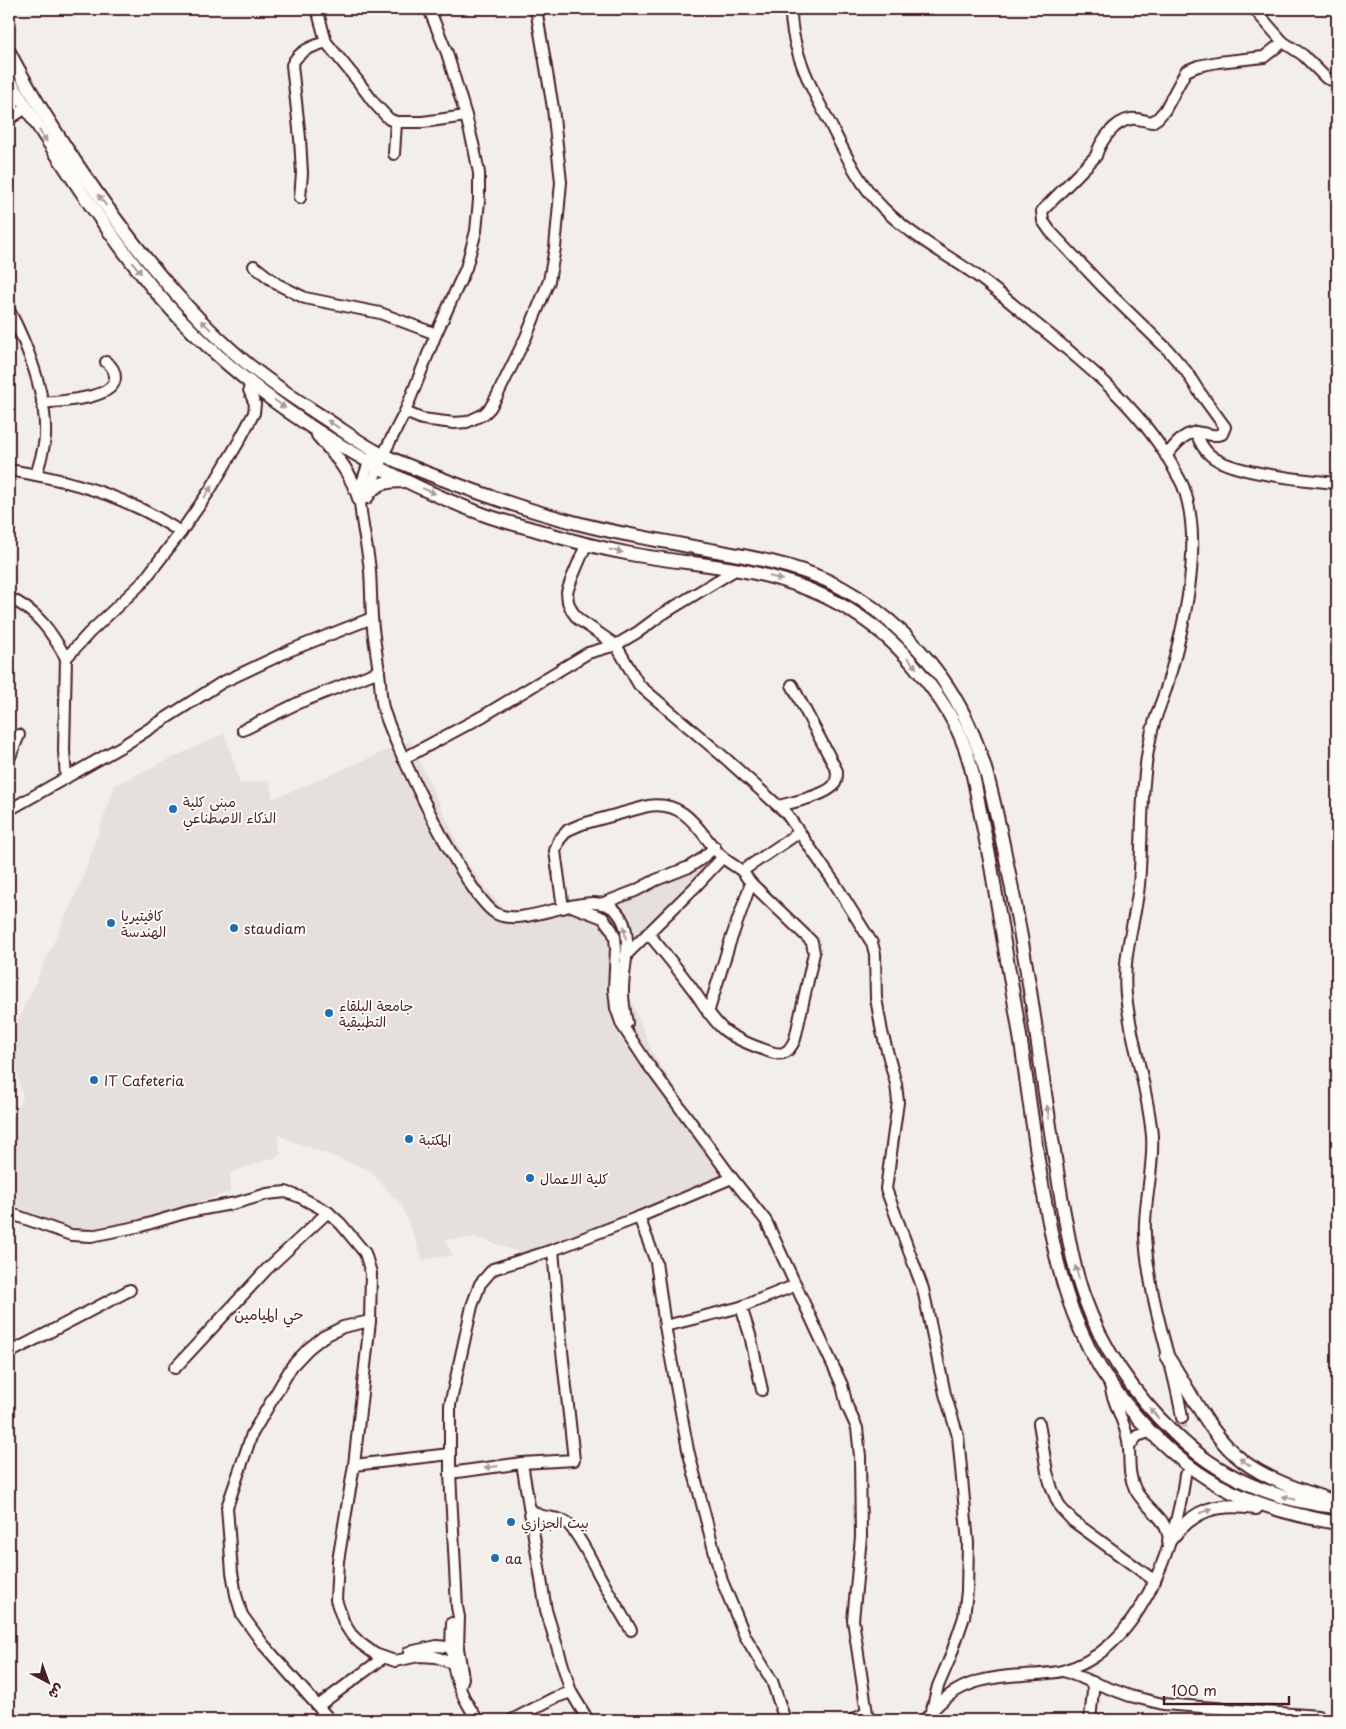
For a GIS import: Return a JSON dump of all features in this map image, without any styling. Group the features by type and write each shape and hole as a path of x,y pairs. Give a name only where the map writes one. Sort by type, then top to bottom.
{"main road":[{"path":"9,52 45,116 104,204 159,274 196,316 253,368 297,400 379,453 506,502 560,519 605,530 765,560 829,581 858,598 905,634 924,654 956,699 973,731 984,762 1028,967 1054,1152 1075,1266 1084,1298 1098,1330 1116,1362 1160,1419 1200,1457 1236,1478 1268,1492 1318,1505 1337,1505"},
{"path":"9,79 39,130 111,234 152,287 192,332 250,381 304,421 373,465 487,516 586,545 758,574 806,587 858,613 880,630 902,652 941,701 964,745 974,778 989,850 1006,959 1017,1012 1031,1118 1048,1220 1060,1270 1080,1330 1110,1384 1149,1432 1176,1457 1199,1474 1244,1498 1286,1513"},
{"path":"304,421 344,466 364,499 372,488 380,484 398,481 408,482"},
{"path":"1017,1012 1033,1008"},
{"path":"1167,1356 1211,1426 1227,1446 1245,1462 1282,1482 1337,1505"},
{"path":"1169,1541 1180,1517 1220,1506 1240,1506 1337,1523"}],"street":[{"path":"317,9 326,42 389,119 396,122 423,122 466,116"},
{"path":"429,9 447,53 466,116 479,173 479,200 476,231 466,268 436,334 405,412 361,485 364,499 362,516 370,570 372,618 383,709 403,759 461,869 482,900 493,912 509,918 588,902 610,906 617,912 623,921 626,933 626,956 622,993 628,1034"},
{"path":"405,412 422,418 454,423 467,422 484,414 497,396 518,354 550,281 561,182 552,108 536,9"},
{"path":"790,9 792,34 816,97 868,192 904,228 977,276 1110,387 1146,427 1183,485 1193,543 1188,593 1174,660 1152,731 1147,759 1143,787 1138,890 1126,953 1125,972 1125,992 1130,1026 1149,1108 1152,1136 1145,1225 1150,1280 1167,1356 1179,1396 1182,1418"},
{"path":"1254,9 1283,42 1303,55 1326,78 1337,82"},
{"path":"300,198 302,173 300,138 292,65 301,53 314,45 326,42"},
{"path":"1166,456 1179,441 1189,434 1196,432 1217,436 1222,434 1225,427 1186,371 1147,328 1103,287 1050,231 1043,221 1042,211 1092,161 1100,144 1118,125 1130,119 1152,122 1158,118 1165,110 1186,71 1198,66 1218,62 1264,57 1283,42"},
{"path":"9,119 26,108"},
{"path":"394,154 396,122"},
{"path":"254,266 277,284 305,298 336,306 380,313 436,334"},
{"path":"9,310 34,370 42,403 45,436 44,448 36,475"},
{"path":"42,403 86,398 112,388 115,376 113,370 106,362"},
{"path":"66,658 89,633 142,583 210,490 253,418 255,404 249,390 250,381"},
{"path":"1196,432 1200,442 1210,456 1246,470 1298,479 1337,483"},
{"path":"9,470 90,489 118,499 136,506 181,532"},
{"path":"586,545 567,592 568,602 572,611 578,619 616,645 639,685 780,806 834,882 872,943 875,954 876,998 898,1102 886,1189 924,1289 945,1394 958,1436 968,1543 967,1591 964,1617 938,1686 932,1710"},
{"path":"403,759 483,716 588,653 616,645 735,570"},
{"path":"9,598 18,602 42,620 66,658 64,751 66,778"},
{"path":"9,810 124,744 221,683 291,650 372,618"},
{"path":"243,730 298,703 379,671"},
{"path":"780,806 822,792 832,787 837,780 837,771 792,685"},
{"path":"9,759 19,735"},
{"path":"569,907 555,851 559,840 568,830 582,824 659,804 686,815 723,857 742,871 751,883 807,937 814,947 794,1042 785,1053 780,1055 748,1044 724,1030 708,1013 692,988 648,933"},
{"path":"742,871 800,832"},
{"path":"601,904 689,867 715,847"},
{"path":"626,956 695,888 723,857"},
{"path":"708,1013 751,883"},
{"path":"569,907 603,918 612,930 616,949 614,989 616,1008 622,1025 647,1063 766,1221 842,1386 847,1406 857,1428 860,1456 861,1536 853,1620 867,1716 853,1720"},
{"path":"478,1720 455,1678 452,1663 459,1617 450,1473 450,1405 472,1306 480,1284 493,1268 553,1250 732,1178"},
{"path":"9,1213 56,1230 83,1237 142,1226 188,1212 276,1192 286,1192 300,1197 328,1212 346,1230 368,1259 371,1273 370,1321 354,1465 338,1561 336,1600 344,1623 360,1644 387,1659 397,1661 419,1656 431,1656 452,1663"},
{"path":"174,1368 267,1269 328,1212"},
{"path":"639,1217 656,1262 688,1450 722,1581 745,1636 772,1681 785,1720"},
{"path":"450,1473 522,1463 574,1460 553,1250"},
{"path":"666,1326 741,1307 796,1285"},
{"path":"9,1353 130,1290"},
{"path":"741,1307 750,1334 762,1390"},
{"path":"330,1720 263,1644 242,1615 238,1606 234,1580 227,1507 252,1434 292,1366 323,1337 343,1327 370,1321"},
{"path":"925,1720 932,1710 956,1690 984,1679 1064,1671 1097,1654 1112,1643 1136,1616 1155,1581 1169,1541 1166,1527 1159,1515 1142,1500 1134,1486 1129,1469 1129,1447 1126,1429 1113,1398 1110,1384"},
{"path":"1039,1423 1047,1472 1060,1507 1073,1521 1155,1581"},
{"path":"1129,1447 1137,1436 1149,1432"},
{"path":"354,1465 450,1454"},
{"path":"522,1463 546,1610 571,1692 588,1720"},
{"path":"1159,1515 1169,1514 1180,1517 1185,1475"},
{"path":"529,1506 538,1516 560,1520 568,1524 589,1556 631,1630"},
{"path":"318,1706 387,1659 430,1647 455,1648"},
{"path":"455,1648 462,1678 460,1687"},
{"path":"1064,1671 1130,1696 1163,1704 1318,1716"},
{"path":"1090,1720 1093,1692 1092,1682"},
{"path":"512,1720 554,1698 571,1692"}],"shaded area":[{"name":"جامعة البلقاء التطبيقية","path":"225,733 240,784 269,780 273,799 410,741 467,863 501,907 515,919 553,916 558,908 575,908 614,895 668,869 716,853 707,874 671,908 650,922 647,933 628,955 625,985 653,1054 731,1173 663,1207 527,1255 476,1237 445,1240 453,1255 423,1260 402,1206 369,1170 277,1135 281,1155 230,1173 230,1192 85,1237 9,1214 9,1125 23,1096 9,1040 80,885 115,785"}],"tunnel":[{"path":"1182,1418 1185,1467"}],"place":[{"name":"مبنى كلية الذكاء الاصطناعي","path":"173,809"},
{"name":"كافيتيريا الهندسة","path":"111,923"},
{"name":"staudiam","path":"234,928"},
{"name":"جامعة البلقاء التطبيقية","path":"329,1013"},
{"name":"IT Cafeteria","path":"94,1080"},
{"name":"المكتبة","path":"409,1139"},
{"name":"كلية الاعمال","path":"530,1178"},
{"name":"بيت الجزازي","path":"511,1522"},
{"name":"aa","path":"495,1558"}],"district":[{"name":"حي الميامين","path":"269,1313"}]}
